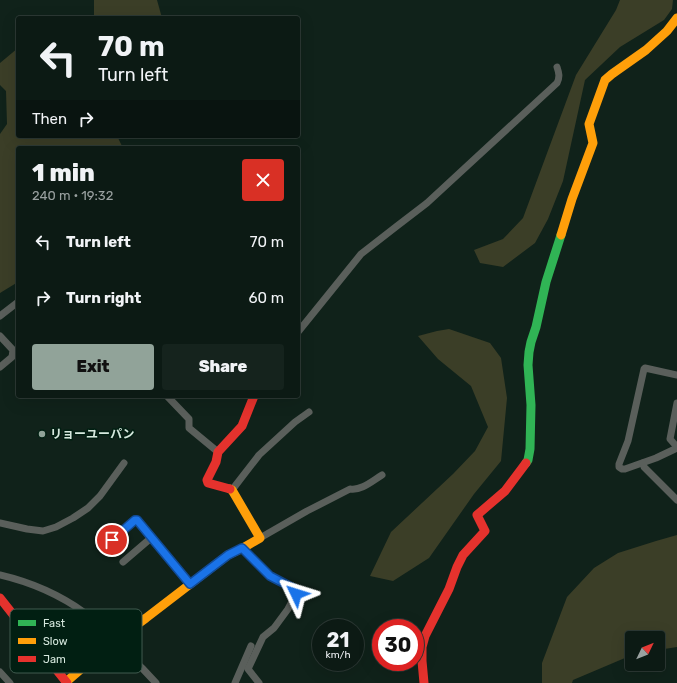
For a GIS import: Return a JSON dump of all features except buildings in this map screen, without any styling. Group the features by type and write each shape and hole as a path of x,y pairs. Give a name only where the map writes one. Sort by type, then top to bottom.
{"main road":[{"path":"424,683 422,647 425,636 450,589 457,567 463,555 484,532 483,526 477,515 506,491 528,460 530,449 531,404 528,365 531,342 536,327 546,282 572,199 593,143 589,124 605,80 646,50 667,31 677,18"},
{"path":"142,621 228,555 260,538 232,490 208,483 207,480 216,462 218,452 242,426 253,398"},
{"path":"0,598 10,611"},
{"path":"58,673 66,683 77,673"}],"street":[{"path":"300,330 361,254 427,204 557,83 559,74 557,67"},
{"path":"0,316 16,304"},
{"path":"0,336 13,350 12,357 0,367"},
{"path":"677,375 644,369 628,441 619,467 625,469 643,463 677,447 670,439 677,403"},
{"path":"169,398 189,419 189,428 218,452"},
{"path":"232,490 258,455 295,422 309,412"},
{"path":"0,523 43,531 73,518 88,508 100,496 124,463"},
{"path":"643,463 644,467 677,500"},
{"path":"260,538 307,510 350,489 359,489 382,475"},
{"path":"112,540 135,520 137,520 190,584"},
{"path":"123,562 151,538"},
{"path":"238,683 248,669 263,637 274,628 288,609 296,594 295,589 270,576 242,548"},
{"path":"0,575 50,592 79,609"},
{"path":"235,683 251,646"},
{"path":"142,669 156,683"},
{"path":"248,669 259,683"},
{"path":"0,672 10,683"}],"green space":[{"path":"94,0 157,0 161,16 94,16"},
{"path":"620,0 673,0 672,9 664,20 620,47 585,80 563,181 548,219 535,243 503,267 480,263 474,250 503,239 523,218 576,75 616,10"},
{"path":"16,50 16,138 118,138 122,146 16,146 16,283 0,293 0,134 7,124 6,91 0,85 0,63"},
{"path":"449,329 490,343 501,358 507,398 501,461 474,494 429,558 393,581 370,576 391,532 453,474 475,451 488,427 471,386 438,359 418,336"},
{"path":"677,535 677,647 665,649 665,631 625,631 625,658 573,680 572,683 542,683 542,663 567,597 594,568 618,553"}],"traffic: fast":[{"path":"526,463 530,449 531,405 528,365 529,352 546,282 561,235"}],"traffic: slow":[{"path":"561,235 572,199 593,143 589,124 605,80 646,50 667,31 677,18"},
{"path":"142,621 228,555 260,538 230,489"},
{"path":"66,682 76,673"}],"traffic: jam":[{"path":"230,489 208,483 207,480 216,462 218,452 242,426 253,398"},
{"path":"424,683 422,647 425,636 449,589 463,555 485,531 477,515 505,491 526,463"},
{"path":"0,598 10,611"},
{"path":"59,673 67,683"}],"place":[{"name":"リョーユーパン","path":"42,434"}],"route":[{"path":"112,540 135,520 137,520 190,584 228,555 242,548 270,576 295,589 296,594"}]}
